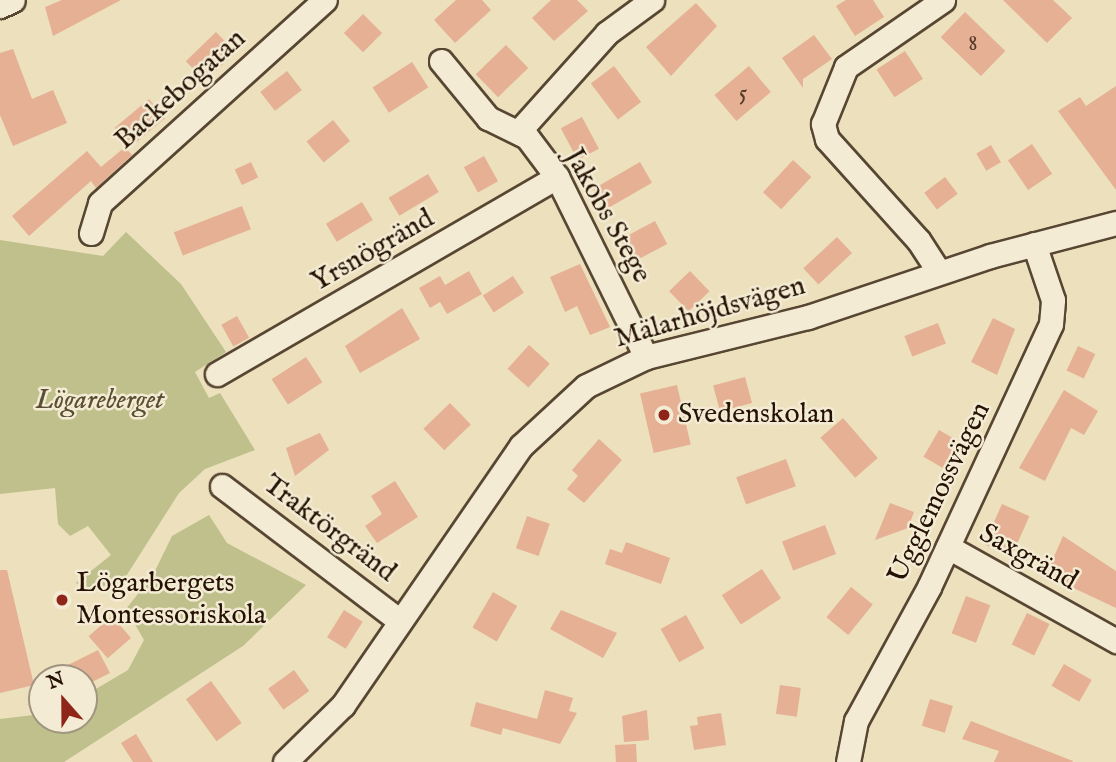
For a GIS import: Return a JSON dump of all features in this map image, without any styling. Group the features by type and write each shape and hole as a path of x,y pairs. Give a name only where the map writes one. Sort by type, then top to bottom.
{"street":[{"path":"0,6 13,0"},
{"name":"Backebogatan","path":"91,233 100,202 325,0"},
{"path":"441,61 488,118 520,130 607,33 652,0"},
{"path":"939,272 918,240 827,139 823,124 846,66 943,0"},
{"name":"Jakobs Stege","path":"520,130 557,177 646,357"},
{"name":"Yrsnögränd","path":"217,374 557,177"},
{"name":"Mälarhöjdsvägen","path":"285,762 343,705 536,427 586,386 646,357 828,312 939,272 1116,223"},
{"name":"Ugglemossvägen","path":"848,762 860,713 948,547 1051,324 1053,300 1034,244"},
{"name":"Traktörgränd","path":"222,485 400,621"},
{"name":"Saxgränd","path":"948,547 1116,641"}],"green space":[{"name":"Lögareberget","path":"126,232 181,284 226,352 195,372 209,398 220,393 255,450 205,469 179,493 123,581 88,590 76,583 111,555 88,526 70,536 58,524 55,488 0,494 0,240 103,256"},
{"path":"209,515 227,543 306,585 243,646 64,762 0,762 0,719 28,716 28,734 98,734 98,688 128,670 144,640 126,609 153,575 172,536"}],"building":[{"path":"62,0 121,0 53,36 45,7"},
{"path":"456,0 482,0 491,10 455,43 434,20"},
{"path":"551,0 577,0 588,11 554,41 532,18"},
{"path":"846,0 873,0 884,17 855,36 836,6"},
{"path":"1003,0 1053,0 1072,18 1047,43"},
{"path":"696,3 717,26 671,76 646,47"},
{"path":"965,12 1005,51 981,76 941,37"},
{"path":"363,14 382,33 363,52 344,33"},
{"path":"216,32 235,52 205,81 186,61"},
{"path":"814,35 832,59 803,79 803,88 782,58"},
{"path":"506,45 528,68 498,97 476,74"},
{"path":"13,49 32,99 53,90 67,123 13,146 0,115 0,53"},
{"path":"905,51 923,79 894,97 876,70"},
{"path":"412,62 428,87 389,113 373,88"},
{"path":"614,66 641,102 618,119 591,83"},
{"path":"749,66 771,92 736,121 715,95"},
{"path":"287,71 302,90 275,111 260,92"},
{"path":"1116,86 1116,190 1058,111 1080,97 1086,106"},
{"path":"149,99 165,118 131,147 115,128"},
{"path":"582,117 599,149 578,160 561,128"},
{"path":"333,120 350,141 324,162 307,141"},
{"path":"1032,144 1052,174 1028,190 1008,160"},
{"path":"991,145 1001,162 986,171 976,154"},
{"path":"125,147 132,155 96,188 91,181 29,236 12,216 87,151 101,167"},
{"path":"484,156 498,181 478,193 464,167"},
{"path":"793,160 811,177 781,209 763,192"},
{"path":"251,162 258,177 242,185 235,170"},
{"path":"640,162 652,183 605,210 593,189"},
{"path":"428,174 439,192 399,216 389,198"},
{"path":"945,177 958,194 937,209 924,193"},
{"path":"362,202 373,220 337,242 326,224"},
{"path":"242,206 251,229 183,256 174,232"},
{"path":"655,221 667,244 632,263 620,240"},
{"path":"837,237 852,253 818,284 803,268"},
{"path":"580,264 610,327 590,335 577,306 565,312 550,277"},
{"path":"469,271 482,294 447,314 440,302 430,308 419,288 440,276 445,285"},
{"path":"690,271 709,291 689,311 669,291"},
{"path":"513,276 524,293 494,312 483,296"},
{"path":"402,308 420,339 360,373 345,346"},
{"path":"237,316 249,338 233,347 221,325"},
{"path":"993,318 1015,329 997,375 971,362"},
{"path":"938,323 946,344 912,356 904,336"},
{"path":"529,345 550,364 528,388 508,369"},
{"path":"1078,346 1095,354 1084,379 1067,370"},
{"path":"306,357 322,382 288,404 272,379"},
{"path":"745,377 752,403 720,412 713,386"},
{"path":"677,385 691,444 654,453 640,394"},
{"path":"1064,390 1098,411 1084,435 1071,428 1045,481 1019,468"},
{"path":"450,403 471,425 444,450 423,429"},
{"path":"843,418 878,458 855,478 820,438"},
{"path":"939,430 965,445 949,472 924,457"},
{"path":"320,433 329,450 295,476 286,448"},
{"path":"599,439 622,460 584,503 567,489 578,476 572,470"},
{"path":"786,459 796,486 746,504 736,477"},
{"path":"395,481 418,517 377,543 365,526 382,514 371,496"},
{"path":"890,503 914,512 908,528 875,540"},
{"path":"1002,504 1029,516 1012,556 984,544"},
{"path":"527,516 550,524 539,556 516,548"},
{"path":"825,525 836,554 793,570 782,541"},
{"path":"1063,536 1116,571 1116,608 1046,575"},
{"path":"626,542 670,558 661,584 605,564 610,549 622,553"},
{"path":"762,569 781,598 741,624 722,595"},
{"path":"0,570 7,570 29,664 28,686 0,693"},
{"path":"851,587 873,605 848,635 826,617"},
{"path":"493,592 517,606 497,642 472,628"},
{"path":"966,596 990,605 976,643 952,633"},
{"path":"344,610 363,622 346,649 327,637"},
{"path":"561,610 617,633 603,658 550,629"},
{"path":"1027,613 1049,624 1034,655 1012,644"},
{"path":"686,615 704,648 679,662 661,629"},
{"path":"112,616 131,638 108,658 89,636"},
{"path":"98,650 110,673 98,679 98,664 70,664"},
{"path":"1064,664 1092,680 1079,702 1052,686"},
{"path":"294,670 309,691 283,710 268,689"},
{"path":"211,681 242,723 216,741 186,699"},
{"path":"780,685 801,688 797,717 776,714"},
{"path":"545,690 573,698 569,711 577,713 560,744 503,728 501,735 470,726 476,702 537,719"},
{"path":"930,699 953,706 945,733 922,726"},
{"path":"647,710 649,740 624,742 622,716"},
{"path":"721,713 726,745 694,750 690,726 698,725 697,717"},
{"path":"971,721 1073,761 994,762 999,751 962,739"},
{"path":"136,734 153,762 133,762 121,743"},
{"path":"636,744 637,762 616,762 615,745"}],"place":[{"name":"Svedenskolan","path":"664,415"},
{"name":"Lögarbergets Montessoriskola","path":"62,600"}]}
